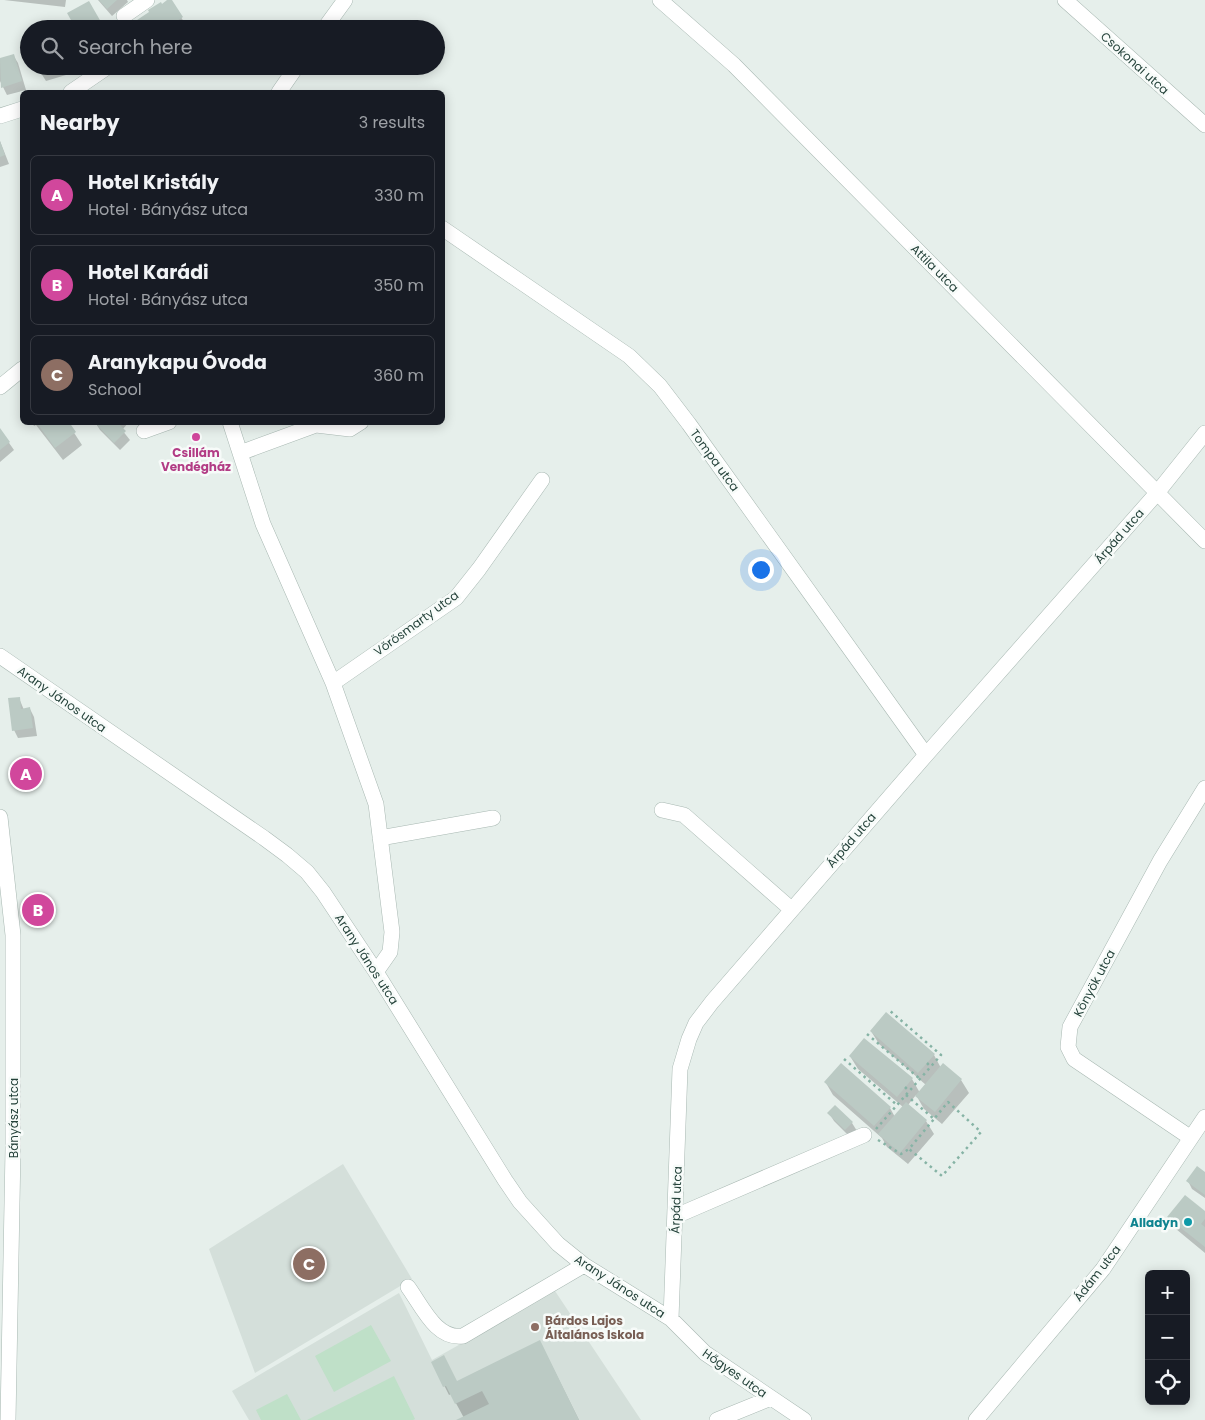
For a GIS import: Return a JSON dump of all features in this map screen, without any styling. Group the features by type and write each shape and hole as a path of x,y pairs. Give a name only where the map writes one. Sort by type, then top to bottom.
{"street":[{"path":"124,16 147,0"},
{"path":"330,20 344,0"},
{"name":"Attila utca","path":"660,0 734,65 1205,541"},
{"name":"Csokonai utca","path":"1065,0 1205,125"},
{"path":"74,90 96,75"},
{"path":"280,90 291,75"},
{"path":"0,116 20,110"},
{"name":"Tompa utca","path":"445,230 629,356 660,386 926,755"},
{"path":"0,387 20,371"},
{"path":"144,431 161,425"},
{"path":"231,425 263,524 332,683 376,804 392,932 390,952 376,972"},
{"path":"240,453 316,425 350,429 356,425"},
{"name":"Árpád utca","path":"671,1319 680,1069 688,1038 696,1023 791,909 1157,493 1205,434"},
{"name":"Vörösmarty utca","path":"332,683 456,598 479,569 542,480"},
{"name":"Arany János utca","path":"0,656 287,855 307,872 323,892 376,972 520,1202 558,1244 584,1265 671,1319"},
{"name":"Könyök utca","path":"1191,1138 1074,1059 1068,1047 1070,1027 1160,861 1205,788"},
{"path":"662,810 684,815 791,909"},
{"name":"Bányász utca","path":"0,817 10,894 13,935 13,1150 5,1315 8,1420"},
{"path":"380,838 493,818"},
{"name":"Ádám utca","path":"976,1420 1103,1269 1205,1117"},
{"path":"676,1216 866,1134"},
{"path":"408,1287 436,1327 443,1333 457,1337 463,1336 584,1265"},
{"name":"Hőgyes utca","path":"671,1319 705,1353 804,1420"},
{"path":"717,1420 771,1398"}],"path":[{"path":"866,1134 873,1132 885,1116 941,1055 889,1010"},
{"path":"867,1034 920,1079"},
{"path":"844,1058 897,1105"},
{"path":"927,1063 931,1067"},
{"path":"905,1087 909,1091"},
{"path":"906,1095 934,1119"},
{"path":"866,1134 901,1154 909,1149 948,1102 981,1132 942,1176 909,1149"}],"shaded area":[{"path":"343,1164 412,1279 255,1373 209,1249"},
{"name":"Bárdos Lajos Általános Iskola","path":"555,1291 641,1420 249,1420 232,1391 399,1293 432,1360"}],"green space":[{"path":"371,1325 391,1361 334,1392 315,1356"},
{"path":"394,1376 415,1419 307,1420"},
{"path":"287,1394 301,1420 261,1420 256,1410"}],"building":[{"path":"99,0 117,0 107,9"},
{"path":"167,0 172,0 183,17 178,20 137,20 149,12 148,10 161,2 162,4"},
{"path":"89,1 100,20 71,20 67,13"},
{"path":"14,54 22,81 1,88 0,58"},
{"path":"0,141 5,155 0,157"},
{"path":"38,425 71,425 76,432 55,448"},
{"path":"97,425 120,425 126,431 114,443"},
{"path":"0,428 10,442 0,450"},
{"path":"20,697 21,709 30,707 33,728 12,731 8,698"},
{"path":"886,1012 935,1054 918,1073 870,1031"},
{"path":"864,1038 913,1078 897,1097 849,1056"},
{"path":"841,1063 891,1107 874,1126 824,1082"},
{"path":"943,1063 962,1079 935,1112 915,1096"},
{"path":"906,1102 927,1120 900,1153 878,1134"},
{"path":"835,1105 853,1122 845,1130 827,1113"},
{"path":"1197,1166 1205,1172 1205,1195 1186,1181"},
{"name":"Alladyn","path":"1185,1195 1205,1211 1205,1219 1201,1224 1205,1227 1205,1247 1167,1217"},
{"path":"540,1340 579,1420 456,1420 489,1404 482,1391 455,1404 446,1386 443,1387 431,1362 444,1355 457,1381"}],"place":[{"name":"Csillám Vendégház","path":"196,437"},
{"name":"Hotel Kristály","path":"26,774"},
{"name":"Hotel Karádi","path":"38,910"},
{"name":"Alladyn","path":"1188,1222"},
{"name":"Aranykapu Óvoda","path":"309,1264"},
{"name":"Bárdos Lajos Általános Iskola","path":"535,1327"}]}
